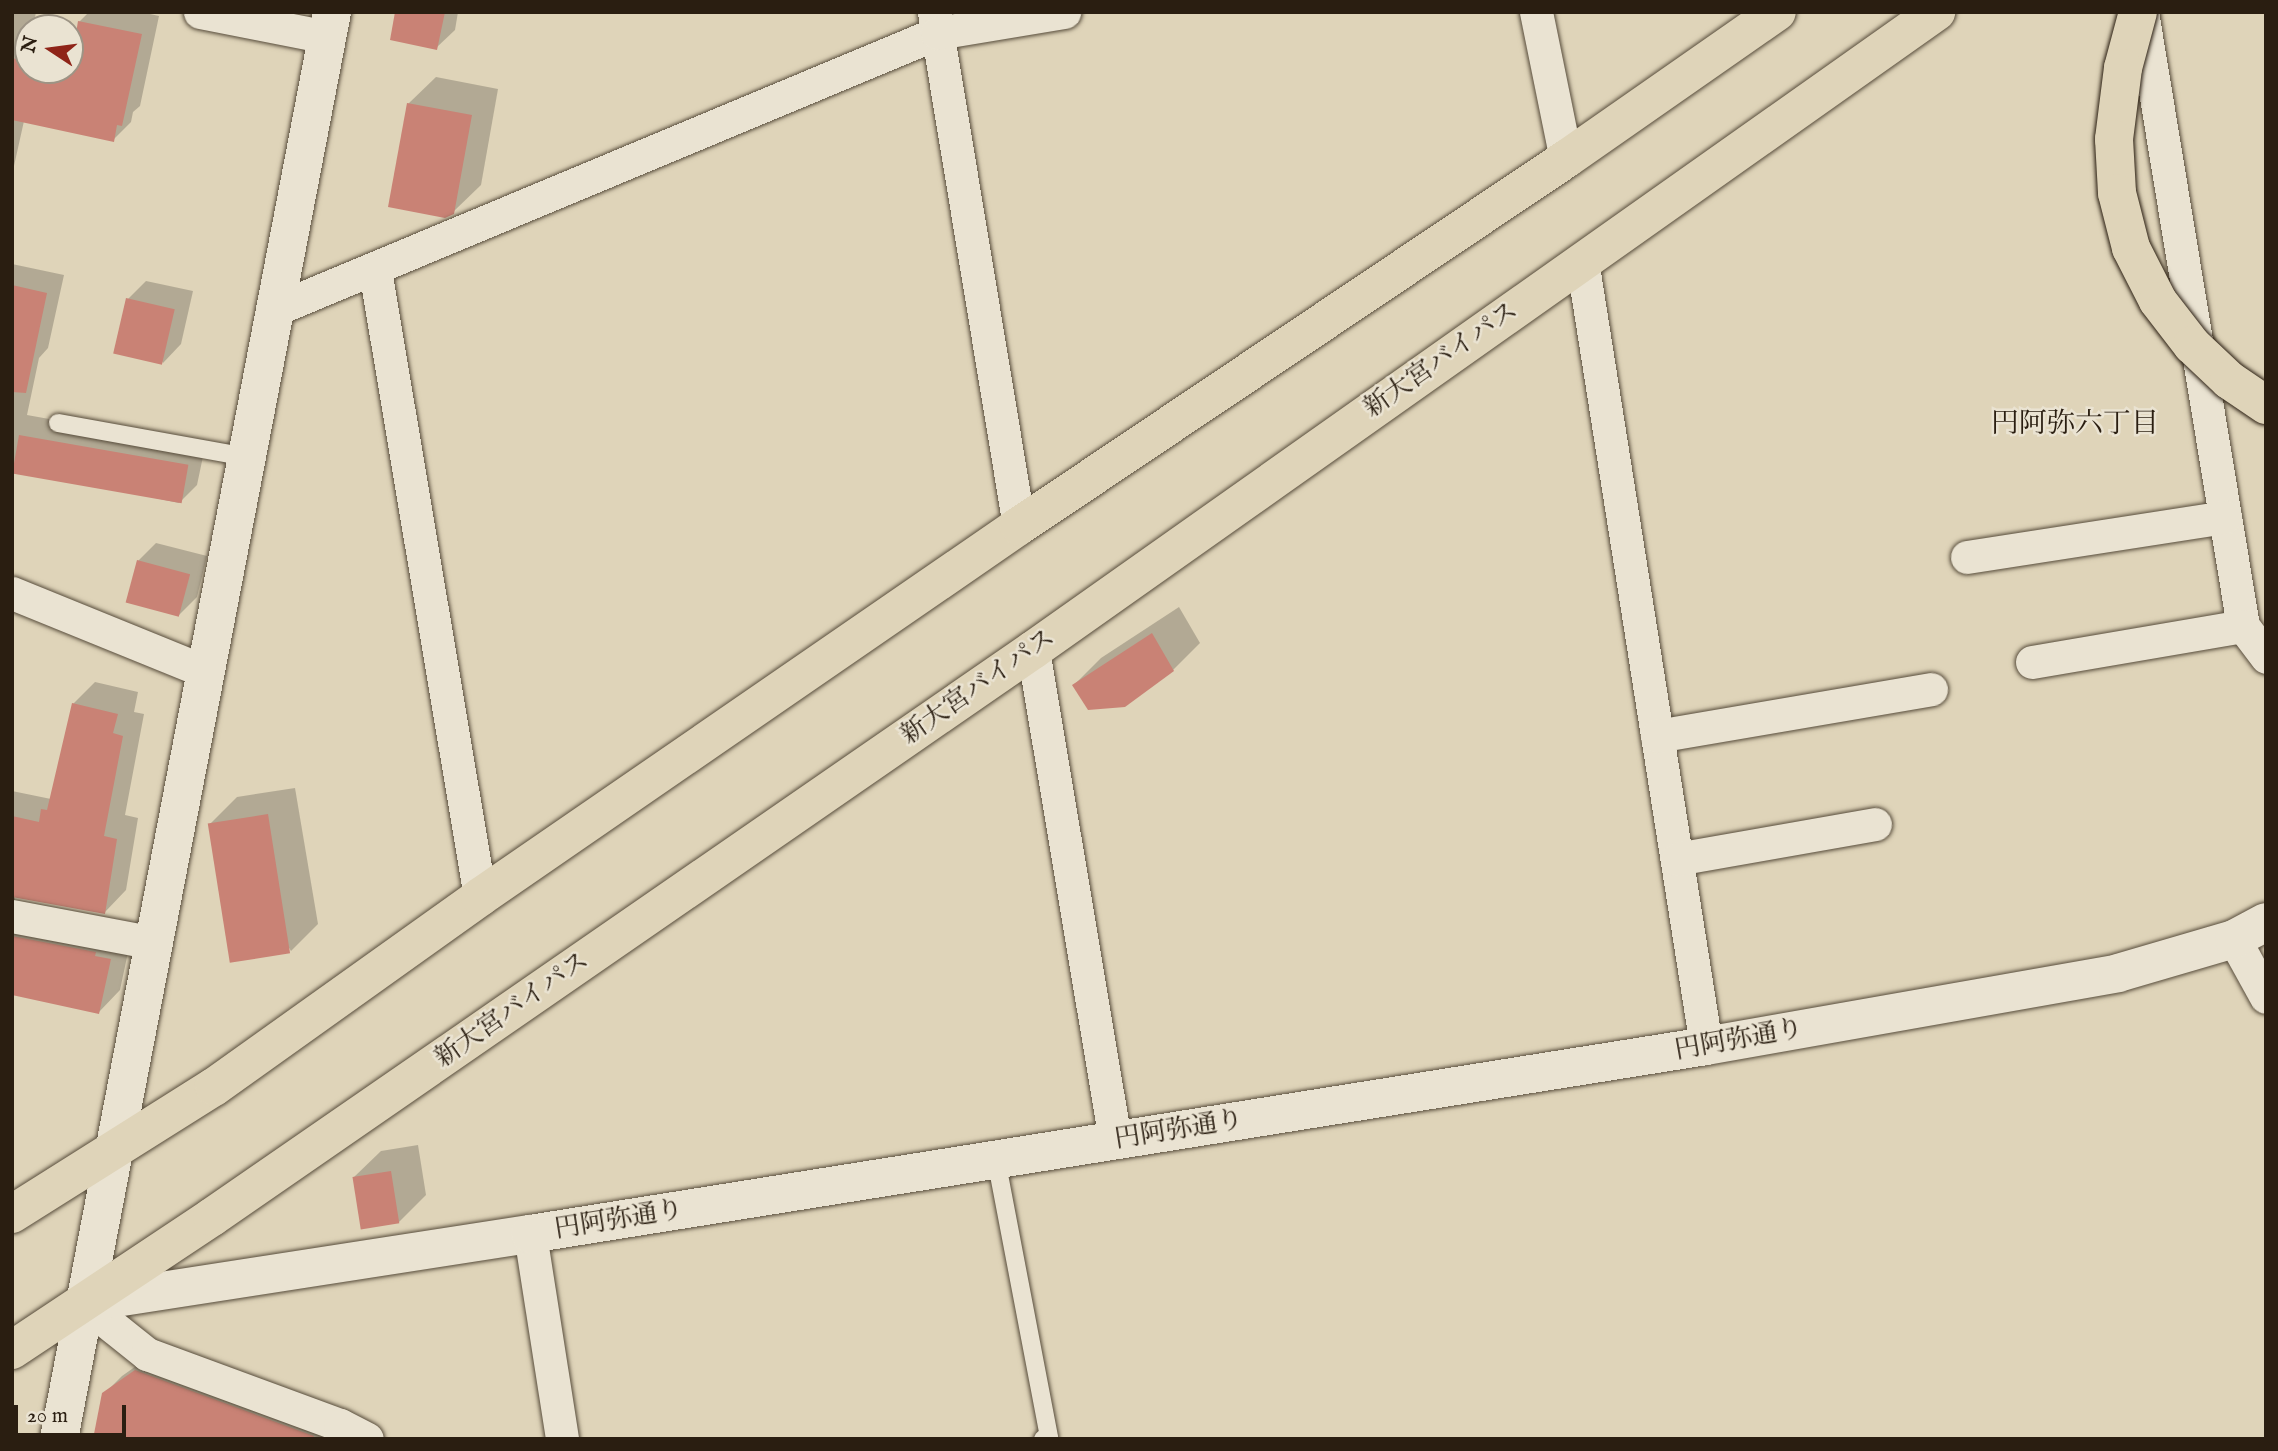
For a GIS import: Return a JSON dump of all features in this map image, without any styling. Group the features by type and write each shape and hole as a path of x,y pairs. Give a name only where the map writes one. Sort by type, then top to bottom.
{"highway":[{"path":"12,1214 214,1087 480,897 1019,526 1566,159 1777,12"},
{"path":"2140,12 2123,68 2114,139 2117,193 2132,248 2158,301 2192,345 2229,380 2266,405"},
{"name":"新大宮バイパス","path":"12,1350 212,1217 1032,650 1933,13"}],"street":[{"path":"60,1439 83,1303 117,1146 330,25 200,12"},
{"path":"276,309 375,270 935,22 1064,12"},
{"path":"1536,12 1566,159"},
{"path":"2140,12 2243,626 2266,657"},
{"path":"935,22 1019,526"},
{"path":"1582,260 1706,1046"},
{"path":"375,270 480,897"},
{"path":"1967,557 2225,517"},
{"path":"12,593 207,672"},
{"path":"2032,662 2243,626"},
{"path":"1032,650 1115,1140"},
{"path":"1657,736 1931,689"},
{"path":"1677,859 1875,824"},
{"path":"12,916 155,943"},
{"path":"2250,931 2266,997"},
{"name":"円阿弥通り","path":"83,1303 1706,1046 2118,973 2250,931"},
{"path":"530,1234 562,1439"},
{"path":"83,1303 147,1354 340,1424 368,1439"}],"lane":[{"path":"58,423 247,457"},
{"path":"996,1159 1049,1437 1043,1439"}],"building":[{"path":"395,12 445,12 437,50 390,40"},
{"path":"84,22 142,34 122,126 117,125 114,142 12,120 12,58 14,84 84,84"},
{"path":"407,103 472,115 454,214 445,218 388,207"},
{"path":"12,285 47,293 26,393 12,392"},
{"path":"126,298 175,309 162,365 113,354"},
{"path":"19,435 188,465 182,503 12,473"},
{"path":"137,560 190,574 179,617 126,603"},
{"path":"1152,633 1174,671 1125,707 1088,710 1072,685"},
{"path":"72,703 118,714 113,733 123,736 104,836 117,839 105,914 12,897 12,816 39,822 41,809 47,810"},
{"path":"268,814 290,953 230,963 208,824"},
{"path":"12,936 96,952 95,956 111,959 99,1014 12,995"},
{"path":"391,1171 399,1223 361,1229 352,1177"},
{"path":"135,1370 314,1436 313,1439 93,1439 102,1393"}],"district":[{"name":"円阿弥六丁目","path":"2075,425"}]}
